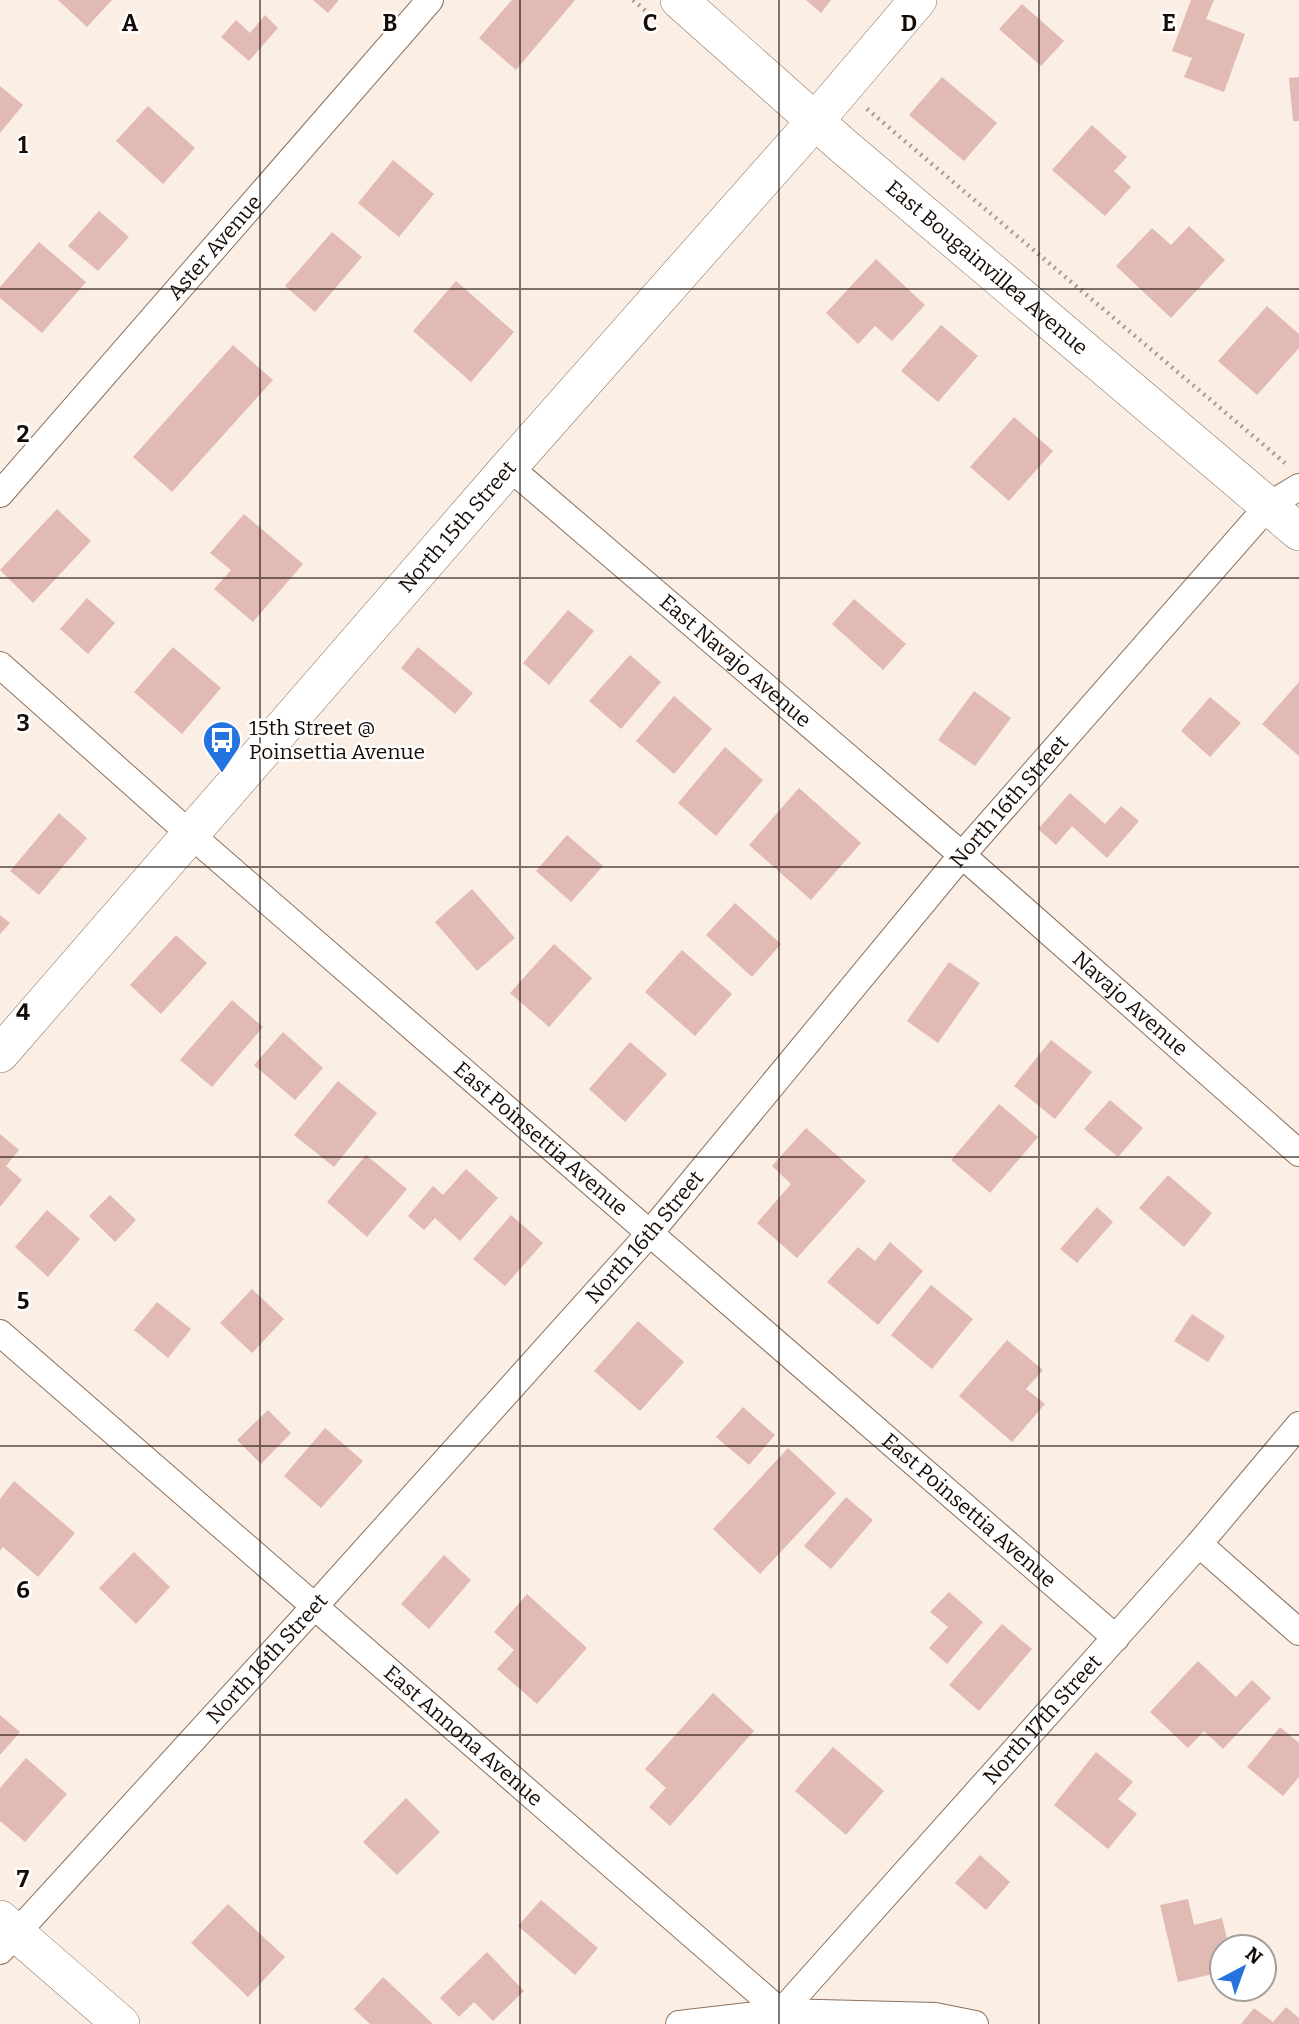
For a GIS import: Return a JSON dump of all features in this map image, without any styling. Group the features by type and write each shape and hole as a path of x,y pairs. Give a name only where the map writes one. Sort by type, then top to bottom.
{"street":[{"name":"Aster Avenue","path":"0,494 430,0"},
{"name":"East Bougainvillea Avenue","path":"679,0 815,121 1285,486 1299,532"},
{"name":"North 15th Street","path":"0,1054 918,0"},
{"name":"East Navajo Avenue","path":"509,467 962,855"},
{"name":"North 16th Street","path":"5,1934 315,1606 650,1233 962,855 1285,486"},
{"name":"East Poinsettia Avenue","path":"0,666 1116,1638"},
{"name":"Navajo Avenue","path":"962,855 1299,1153"},
{"name":"East Annona Avenue","path":"0,1333 315,1606 782,2018"},
{"name":"North 17th Street","path":"782,2018 1199,1544 1299,1425"},
{"path":"1199,1544 1299,1632"},
{"path":"5,1934 121,2024"},
{"path":"679,2024 782,2018 935,2016 975,2024"}],"path":[{"path":"861,104 1285,486"}],"building":[{"path":"58,0 112,0 87,27"},
{"path":"313,0 339,0 328,13"},
{"path":"512,0 575,0 516,70 479,38"},
{"path":"806,0 831,0 821,13"},
{"path":"1191,0 1214,0 1206,19 1245,34 1224,92 1184,77 1192,58 1172,51"},
{"path":"1022,4 1064,41 1041,66 999,29"},
{"path":"265,15 278,28 249,61 221,37 236,20 250,33"},
{"path":"942,77 997,123 964,161 909,115"},
{"path":"1299,77 1299,121 1293,121 1289,78"},
{"path":"0,86 23,105 0,133"},
{"path":"148,106 195,148 163,184 116,141"},
{"path":"1092,125 1127,157 1114,171 1131,187 1105,216 1052,170"},
{"path":"393,160 434,194 399,237 358,203"},
{"path":"99,211 129,237 98,271 68,246"},
{"path":"1189,226 1225,260 1171,318 1116,266 1152,228 1171,245"},
{"path":"332,232 362,257 315,312 285,286"},
{"path":"39,242 86,282 42,333 0,298 0,287"},
{"path":"876,259 925,305 892,341 875,326 858,344 826,313"},
{"path":"456,281 514,332 471,382 413,331"},
{"path":"1267,306 1299,334 1299,348 1257,395 1218,361"},
{"path":"941,325 978,356 938,402 901,371"},
{"path":"233,345 273,380 172,492 133,457"},
{"path":"1014,417 1053,451 1009,501 970,467"},
{"path":"57,509 91,541 33,603 0,570"},
{"path":"244,514 303,564 253,622 214,589 231,570 210,553"},
{"path":"87,598 115,623 88,654 60,629"},
{"path":"854,599 906,644 883,670 832,624"},
{"path":"568,610 594,631 549,685 523,663"},
{"path":"173,647 221,688 182,734 134,692"},
{"path":"418,647 473,693 455,714 401,668"},
{"path":"630,655 661,682 621,729 589,701"},
{"path":"1299,682 1299,756 1262,724"},
{"path":"974,691 1011,718 975,766 938,740"},
{"path":"674,696 712,729 674,774 636,741"},
{"path":"1210,697 1241,723 1210,757 1181,731"},
{"path":"725,747 763,780 716,836 678,803"},
{"path":"799,788 861,843 811,900 749,845"},
{"path":"1070,793 1105,824 1121,806 1139,821 1107,858 1072,826 1056,845 1038,829"},
{"path":"59,813 87,838 39,895 10,871"},
{"path":"567,835 603,866 571,902 536,871"},
{"path":"472,889 515,938 477,971 435,922"},
{"path":"735,903 781,944 752,977 706,935"},
{"path":"0,915 10,923 0,934"},
{"path":"176,935 207,963 161,1014 130,985"},
{"path":"554,944 592,978 549,1027 510,993"},
{"path":"682,950 732,994 695,1036 645,992"},
{"path":"949,962 980,983 938,1043 907,1021"},
{"path":"232,1000 263,1027 212,1087 180,1060"},
{"path":"283,1032 323,1068 295,1100 254,1065"},
{"path":"1051,1040 1092,1072 1055,1119 1014,1086"},
{"path":"630,1042 667,1074 625,1122 589,1089"},
{"path":"338,1081 377,1113 334,1167 294,1135"},
{"path":"1110,1100 1143,1128 1118,1157 1084,1129"},
{"path":"999,1104 1038,1137 990,1193 951,1160"},
{"path":"806,1128 866,1181 797,1258 757,1223 791,1184 772,1166"},
{"path":"0,1134 19,1150 6,1166 22,1180 0,1207"},
{"path":"366,1155 407,1189 367,1237 327,1202"},
{"path":"466,1169 498,1198 460,1241 435,1218 424,1230 408,1216 433,1186 443,1195"},
{"path":"1168,1175 1212,1213 1184,1247 1139,1208"},
{"path":"110,1195 136,1220 115,1242 89,1216"},
{"path":"1097,1207 1113,1222 1077,1263 1060,1249"},
{"path":"47,1210 80,1239 48,1277 15,1247"},
{"path":"511,1215 543,1243 505,1286 473,1259"},
{"path":"890,1242 923,1271 878,1325 827,1282 858,1247 875,1261"},
{"path":"931,1285 973,1319 932,1369 891,1335"},
{"path":"252,1289 284,1319 252,1353 220,1323"},
{"path":"157,1302 191,1329 168,1358 134,1330"},
{"path":"1192,1314 1225,1336 1208,1362 1174,1341"},
{"path":"638,1321 684,1362 640,1411 594,1371"},
{"path":"1007,1340 1043,1370 1026,1389 1045,1404 1012,1442 959,1396"},
{"path":"743,1407 775,1435 749,1465 716,1437"},
{"path":"268,1410 291,1433 261,1464 237,1440"},
{"path":"325,1428 363,1461 321,1508 284,1476"},
{"path":"788,1448 836,1493 760,1574 713,1529"},
{"path":"14,1481 75,1533 38,1577 3,1547 0,1551 0,1499"},
{"path":"846,1497 873,1520 831,1569 804,1546"},
{"path":"134,1552 170,1587 136,1624 99,1588"},
{"path":"444,1555 471,1580 429,1629 401,1604"},
{"path":"949,1592 983,1622 947,1664 929,1648 948,1627 930,1612"},
{"path":"527,1594 587,1648 537,1704 497,1669 514,1650 494,1632"},
{"path":"1002,1624 1032,1649 979,1711 949,1685"},
{"path":"1198,1661 1236,1697 1252,1680 1271,1698 1223,1749 1204,1731 1188,1748 1150,1712"},
{"path":"713,1693 754,1731 670,1826 649,1807 666,1788 645,1769"},
{"path":"0,1715 20,1732 0,1755"},
{"path":"1280,1727 1299,1743 1299,1777 1283,1796 1247,1767"},
{"path":"833,1747 884,1791 846,1835 795,1791"},
{"path":"1096,1752 1133,1782 1118,1799 1137,1814 1108,1849 1054,1805"},
{"path":"26,1758 67,1794 25,1842 0,1821 0,1788"},
{"path":"406,1798 440,1832 397,1875 363,1842"},
{"path":"980,1855 1010,1882 986,1910 955,1883"},
{"path":"1188,1899 1194,1925 1222,1918 1226,1933 1208,1933 1208,1975 1178,1982 1160,1905"},
{"path":"541,1900 598,1948 575,1975 518,1926"},
{"path":"228,1904 285,1957 248,1997 191,1943"},
{"path":"487,1952 524,1991 493,2021 474,2002 459,2017 440,1998"},
{"path":"383,1977 433,2024 370,2024 354,2009"},
{"path":"1286,2007 1299,2018 1299,2024 1241,2024 1254,2008 1273,2022"}],"place":[{"name":"15th Street @ Poinsettia Avenue","path":"222,774"}]}
